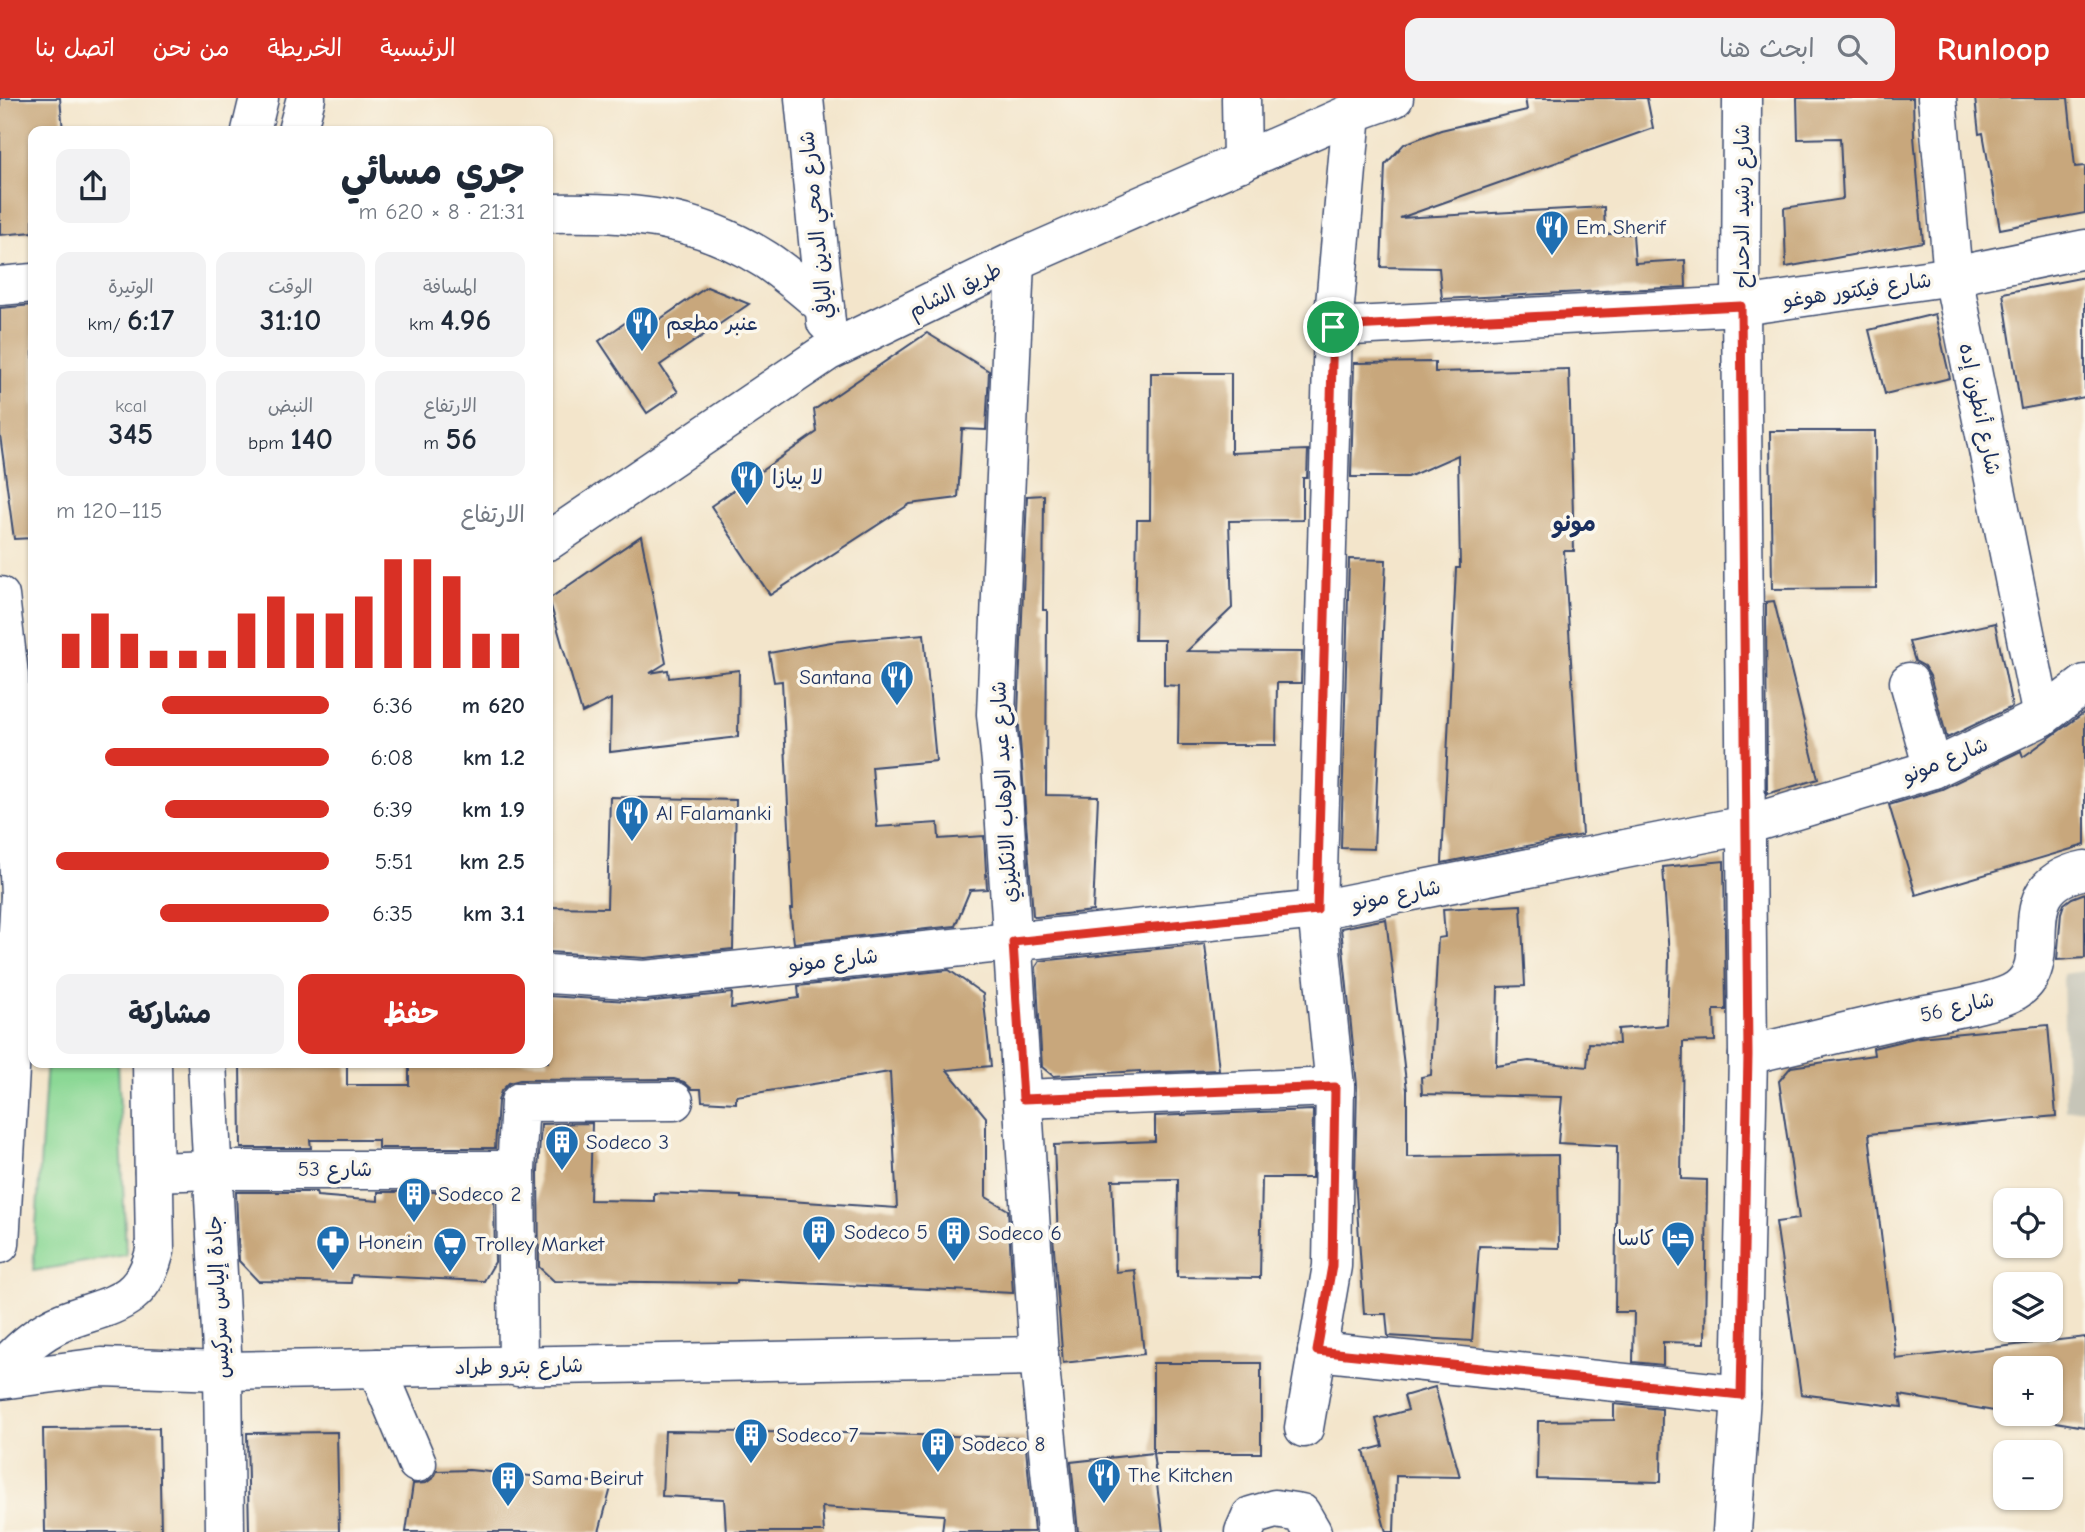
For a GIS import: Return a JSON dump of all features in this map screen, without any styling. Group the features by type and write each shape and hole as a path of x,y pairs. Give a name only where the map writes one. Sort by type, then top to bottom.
{"street":[{"path":"298,126 306,98"},
{"name":"شارع محي الدين اليافي","path":"804,98 827,352"},
{"path":"1241,98 1242,162"},
{"name":"طريق الشام","path":"553,538 827,352 1015,261 1352,113 1394,98"},
{"name":"شارع رشيد الدحداح","path":"1732,1532 1741,1395 1748,1055 1741,306 1742,98"},
{"name":"شارع أنطون إده","path":"1937,98 1953,276 2042,717"},
{"path":"1304,1429 1332,1266 1335,1087 1317,910 1333,327 1352,113"},
{"path":"553,213 642,215 676,221 707,231 740,245 767,261 825,307"},
{"name":"شارع فيكتور هوغو","path":"1333,327 1741,306 1953,276 2085,248"},
{"name":"شارع عبد الوهاب الانكليزي","path":"1015,261 996,714 1039,1356 1056,1532"},
{"path":"0,286 28,283"},
{"path":"0,596 17,896 0,1244"},
{"path":"1909,682 1933,769"},
{"name":"شارع مونو","path":"553,974 645,980 1317,910 1746,825 1933,769 2042,717 2085,684"},
{"name":"شارع 56","path":"1748,1055 1978,1003 2018,989 2026,981 2032,968 2036,952 2038,908 2046,891 2056,881 2085,870"},
{"path":"0,1372 42,1333 63,1322 122,1301 144,1280 155,1251 152,1068"},
{"name":"جادة إلياس سركيس","path":"207,1068 223,1371 225,1532"},
{"path":"1023,1099 1335,1087"},
{"path":"518,1367 516,1170 520,1102 674,1101"},
{"name":"شارع 53","path":"154,1172 516,1170"},
{"path":"1317,1351 1741,1395"},
{"name":"شارع بترو طراد","path":"0,1380 101,1367 223,1371 1039,1356"},
{"path":"377,1368 417,1462"},
{"path":"1244,1532 1251,1516 1275,1509 1301,1513 1312,1532"}],"shaded area":[{"path":"2085,971 2085,1108 2066,1111 2063,974"}],"green space":[{"path":"47,1068 118,1068 126,1255 33,1271"}],"building":[{"path":"0,98 60,98 63,126 28,126 28,232 0,235"},
{"path":"1525,98 1647,98 1653,128 1400,218 1604,207 1605,234 1633,234 1635,263 1685,260 1686,287 1442,299 1439,268 1381,267 1385,165 1404,144 1441,130 1527,110"},
{"path":"1797,98 1913,98 1923,242 1786,267 1784,208 1843,199 1840,138 1798,139"},
{"path":"1975,98 2068,98 2075,167 2085,166 2085,213 2000,229 1983,133 1979,134"},
{"path":"2085,277 2085,397 2021,409 2003,293"},
{"name":"عنبر مطعم","path":"707,287 749,304 660,365 678,392 647,413 599,341 635,316 644,330"},
{"path":"28,305 28,538 14,539 0,435 0,308"},
{"path":"1935,314 1950,378 1885,394 1869,330"},
{"path":"927,333 989,371 986,430 962,429 958,498 910,504 770,595 711,506 817,432 814,410"},
{"path":"1435,362 1435,372 1569,369 1574,551 1564,551 1582,835 1442,863 1456,568 1460,568 1458,455 1408,477 1351,477 1354,363"},
{"path":"1151,373 1231,373 1231,453 1308,450 1307,478 1303,478 1303,520 1229,521 1232,608 1187,651 1302,652 1301,683 1277,683 1276,745 1178,745 1179,686 1164,685 1164,640 1135,640 1137,520 1150,520"},
{"path":"1770,431 1875,431 1876,588 1772,589"},
{"path":"1044,495 1043,610 1047,610 1046,795 1098,796 1093,911 1036,917 1033,915 1018,713 1027,496"},
{"path":"641,536 666,663 650,673 668,670 669,678 739,670 738,737 610,752 611,699 582,713 553,613 553,596"},
{"path":"1349,559 1386,560 1374,849 1341,848"},
{"path":"1774,601 1818,779 1767,794 1766,602"},
{"path":"1995,623 2012,707 1947,738 1930,676 1924,666 1915,661 1909,642"},
{"path":"924,634 936,761 872,767 877,827 938,823 939,839 984,836 987,889 970,890 955,926 794,943 790,909 793,909 782,681 774,682 769,653 831,642"},
{"path":"2085,712 2085,845 1916,895 1889,805 1942,789 2021,751 2023,757"},
{"path":"610,797 736,800 733,949 645,958 553,952 553,907 607,908"},
{"path":"1724,861 1726,1010 1714,1010 1715,1041 1683,1042 1681,1179 1707,1180 1705,1343 1663,1342 1663,1365 1633,1362 1634,1312 1615,1312 1617,1146 1558,1143 1562,1097 1422,1094 1421,1077 1431,1075 1438,938 1445,937 1443,909 1521,905 1525,986 1498,987 1496,1066 1529,1061 1587,1067 1589,1043 1619,1044 1618,1029 1667,1025 1669,956 1663,867"},
{"path":"2085,893 2085,958 2057,960 2064,904"},
{"path":"1386,919 1407,1090 1407,1157 1558,1155 1559,1248 1479,1246 1472,1341 1388,1336 1386,1314 1364,1314 1355,1177 1357,1085 1341,928"},
{"path":"1205,944 1219,1070 1053,1076 1042,1067 1036,967 1040,961"},
{"path":"949,970 983,994 991,1066 947,1070 986,1117 986,1197 1008,1210 1013,1293 737,1280 737,1283 554,1281 539,1267 538,1171 541,1124 592,1123 590,1200 654,1201 654,1193 741,1196 897,1208 890,1072 736,1096 736,1103 702,1101 701,1089 692,1089 684,1082 674,1079 520,1080 509,1083 501,1091 495,1148 378,1148 378,1140 310,1140 311,1148 241,1148 240,1068 347,1068 347,1085 409,1085 409,1068 553,1068 553,996 644,1002 732,993 731,1008 799,998 798,986"},
{"path":"2048,1025 2056,1116 1869,1134 1896,1359 2042,1342 2063,1342 2063,1340 2085,1337 2085,1427 2063,1423 2063,1356 1993,1356 1993,1411 1900,1395 1902,1407 1801,1394 1776,1222 1799,1219 1779,1081 1791,1067 1874,1055 1873,1048 1919,1037"},
{"path":"1313,1110 1312,1178 1262,1178 1260,1278 1177,1277 1178,1179 1112,1180 1116,1272 1135,1270 1144,1354 1063,1363 1053,1236 1058,1239 1054,1145 1155,1141 1155,1116"},
{"path":"236,1192 316,1192 317,1196 378,1201 378,1192 494,1192 495,1262 484,1281 352,1275 351,1283 258,1281 239,1261"},
{"path":"1153,1363 1261,1363 1261,1453 1153,1453"},
{"path":"1435,1387 1460,1477 1396,1476 1394,1532 1386,1532 1364,1451 1383,1446 1376,1419 1408,1410 1404,1396"},
{"path":"1614,1404 1662,1409 1661,1482 1537,1479 1538,1421 1614,1420"},
{"path":"159,1428 161,1532 45,1532 43,1429"},
{"path":"665,1431 1025,1438 1034,1532 942,1532 944,1515 822,1507 824,1532 726,1532 724,1499 662,1496"},
{"path":"337,1432 339,1532 249,1532 247,1433"},
{"path":"1153,1453 1163,1532 1078,1532 1071,1462"},
{"name":"Sama Beirut","path":"469,1470 612,1484 599,1532 406,1532 413,1484 426,1483 437,1471"}],"place":[{"name":"Em Sherif","path":"1552,257"},
{"name":"عنبر مطعم","path":"642,353"},
{"name":"لا بيازا","path":"747,507"},
{"name":"Santana","path":"897,707"},
{"name":"Al Falamanki","path":"632,843"},
{"name":"Sodeco 3","path":"562,1172"},
{"name":"Sodeco 2","path":"414,1224"},
{"name":"Sodeco 5","path":"819,1262"},
{"name":"Sodeco 6","path":"954,1263"},
{"name":"كاسا","path":"1678,1268"},
{"name":"Honein","path":"333,1272"},
{"name":"Trolley Market","path":"450,1274"},
{"name":"Sodeco 7","path":"751,1465"},
{"name":"Sodeco 8","path":"938,1474"},
{"name":"The Kitchen","path":"1104,1505"},
{"name":"Sama Beirut","path":"508,1508"}],"district":[{"name":"مونو","path":"1574,523"}],"route":[{"path":"1741,306 1748,1055 1741,1395 1317,1351 1332,1266 1335,1087 1023,1099 1013,942 1317,910 1333,327 1741,306"}]}
